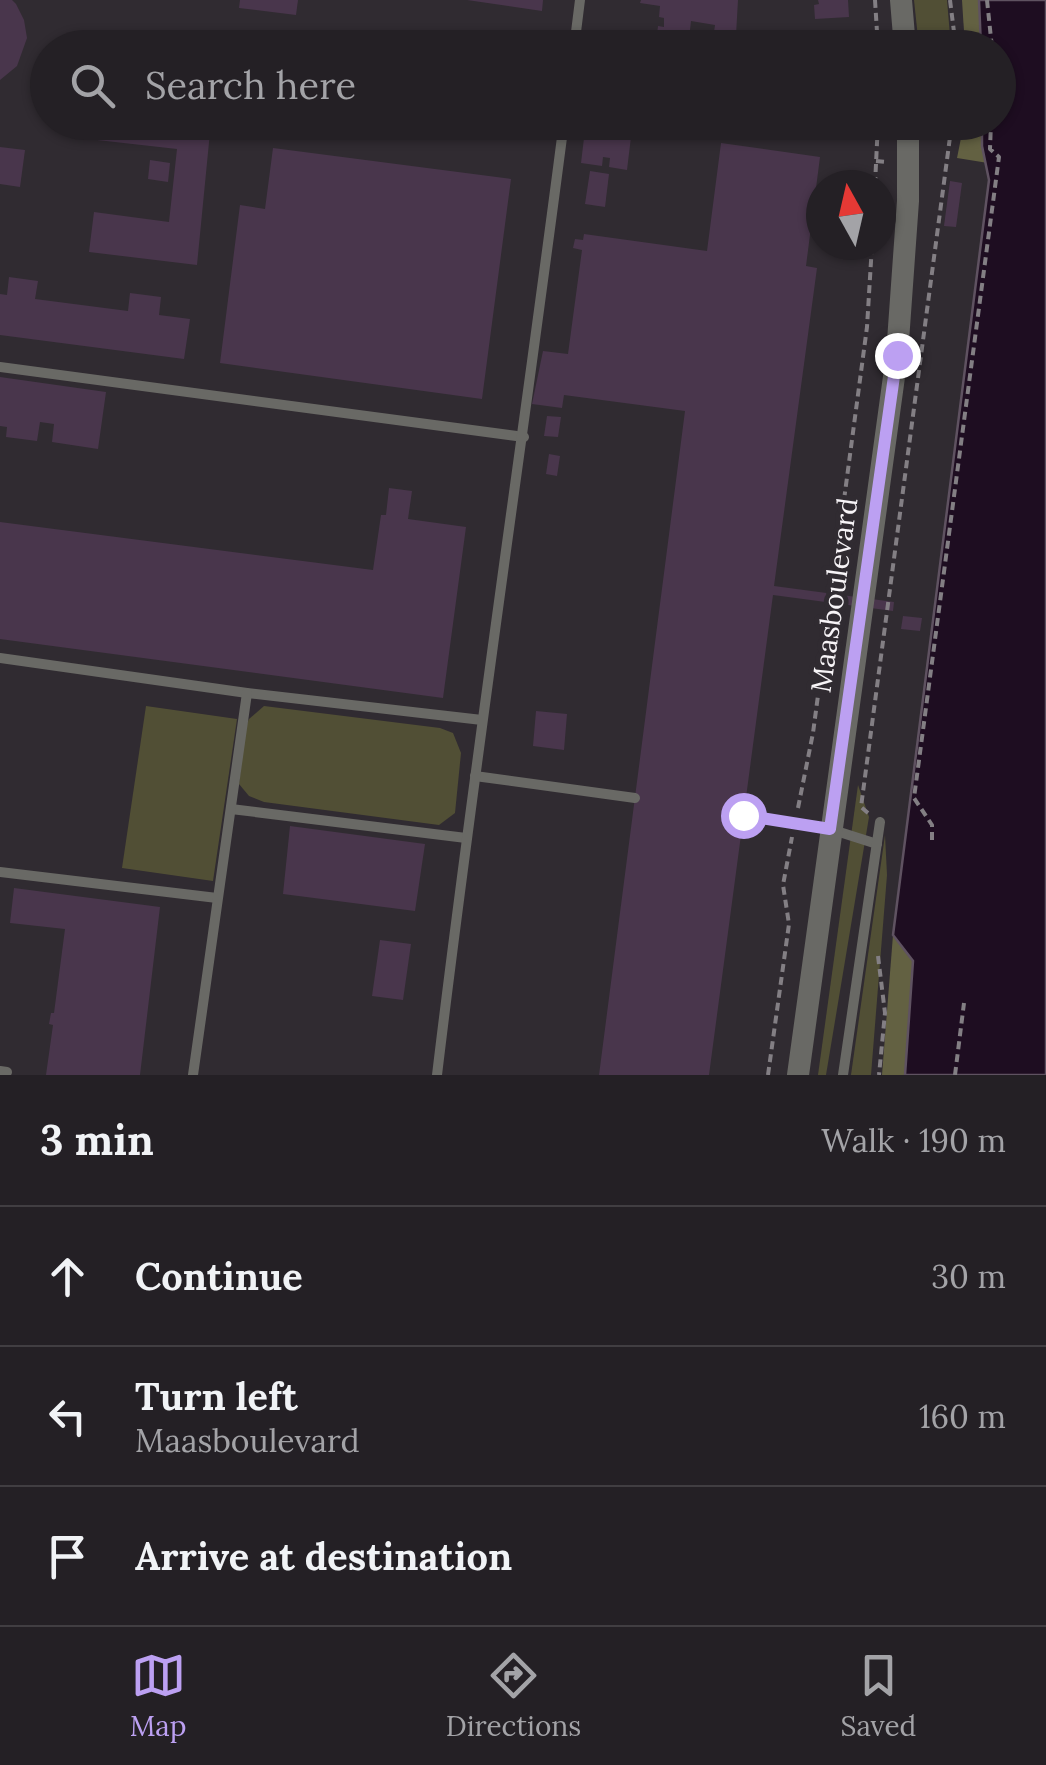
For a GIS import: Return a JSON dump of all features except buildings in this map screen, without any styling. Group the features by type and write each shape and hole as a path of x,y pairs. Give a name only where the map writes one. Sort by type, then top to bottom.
{"street":[{"path":"902,0 903,30"},
{"name":"Maasboulevard","path":"798,1075 897,355 908,220 908,140"}],"lane":[{"path":"576,30 580,0"},
{"path":"437,1075 562,140"},
{"path":"0,367 524,437"},
{"path":"0,658 247,693 482,720"},
{"path":"192,1075 247,693"},
{"path":"475,776 635,798"},
{"path":"231,808 466,838"},
{"path":"743,815 830,829 877,844"},
{"path":"843,1075 880,822"},
{"path":"0,872 217,898"}],"path":[{"path":"875,0 877,30"},
{"path":"950,0 954,30"},
{"path":"987,0 990,30"},
{"path":"876,170 877,140"},
{"path":"880,822 862,807 950,140"},
{"path":"932,840 932,825 914,798 999,157 990,149 990,140"},
{"path":"768,1075 788,924 783,885 813,733 866,327 871,260"},
{"path":"878,957 885,1013 878,1075"},
{"path":"955,1075 964,1003"}],"shaded area":[{"path":"914,0 947,0 950,30 917,30"},
{"path":"962,0 979,0 980,30 964,30"},
{"path":"979,0 1046,0 1046,1075 905,1075 913,961 893,935 989,180 982,140 1016,140 1016,30 980,30"},
{"path":"961,140 982,140 988,163 957,158"},
{"path":"146,706 237,719 213,881 122,868"},
{"path":"264,706 440,728 453,733 461,753 455,813 439,825 264,802 249,796 239,784 246,726"},
{"path":"858,785 869,817 826,1075 818,1075"},
{"path":"885,835 887,875 871,1075 851,1075"},
{"path":"893,935 913,961 905,1075 882,1075"}],"route":[{"path":"743,815 830,829 897,355"}]}
